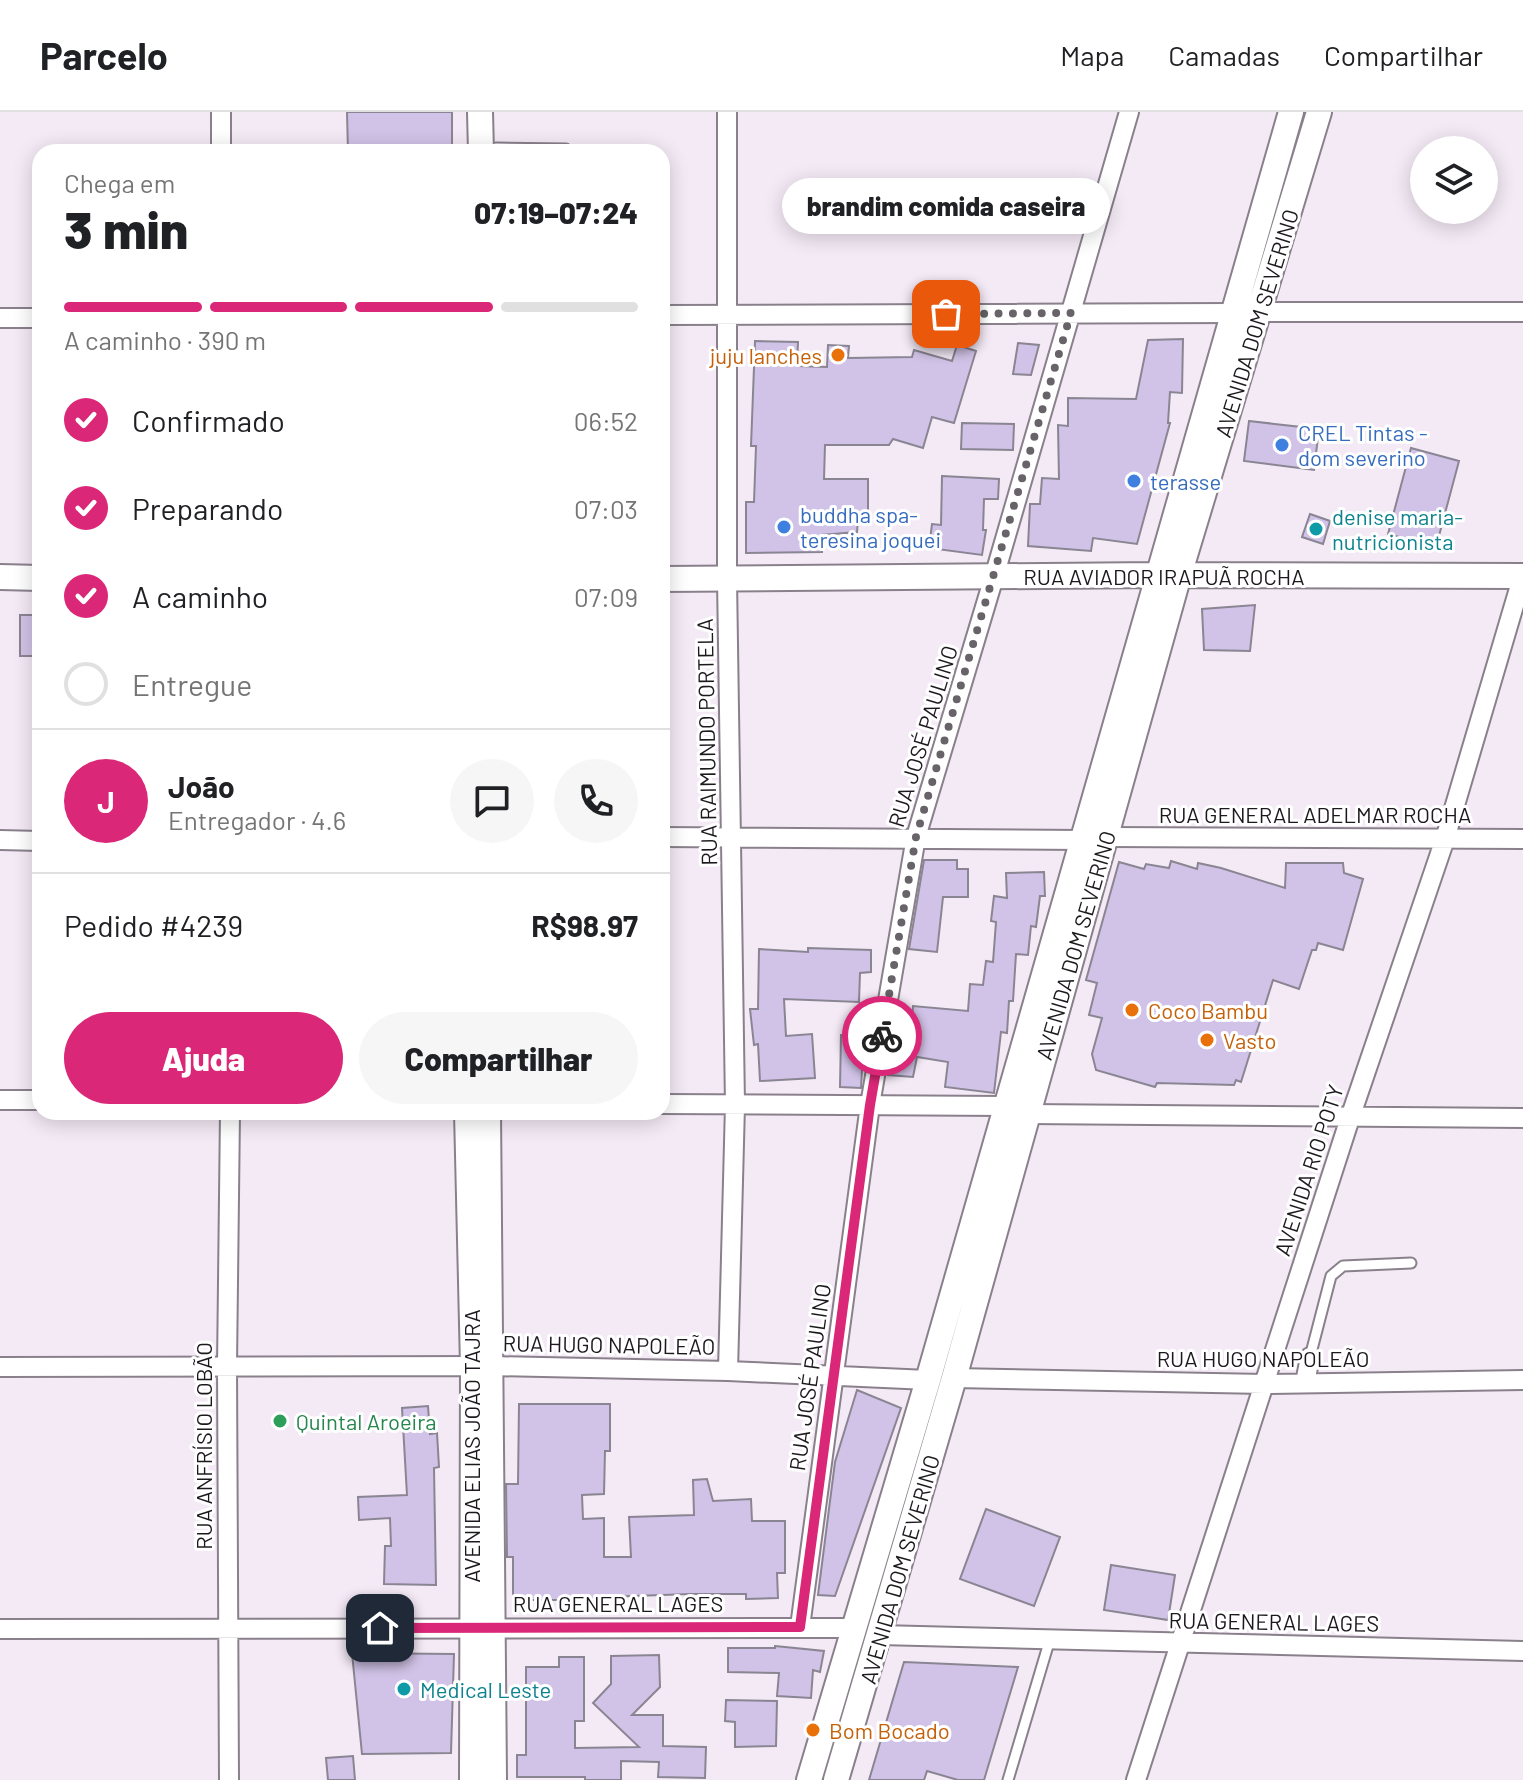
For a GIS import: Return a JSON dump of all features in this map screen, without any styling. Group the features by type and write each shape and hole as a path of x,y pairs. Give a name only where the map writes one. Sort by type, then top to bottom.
{"main road":[{"path":"466,112 479,144"},
{"path":"480,112 481,144"},
{"name":"AVENIDA DOM SEVERINO","path":"809,1780 928,1380 1107,837 1168,575 1234,313 1291,112"},
{"name":"AVENIDA DOM SEVERINO","path":"836,1780 954,1378 1082,840 1168,575 1259,312 1319,112"},
{"name":"RUA AVIADOR IRAPUÃ ROCHA","path":"670,579 1523,575"},
{"path":"0,577 32,578"},
{"name":"AVENIDA ELIAS JOÃO TAJRA","path":"467,1120 482,1366"},
{"name":"AVENIDA ELIAS JOÃO TAJRA","path":"472,1780 482,1628 482,1366 488,1120"},
{"name":"AVENIDA ELIAS JOÃO TAJRA","path":"482,1628 494,1780"}],"street":[{"path":"221,112 221,144"},
{"name":"RUA RAIMUNDO PORTELA","path":"727,112 727,579 735,1105 728,1371"},
{"name":"RUA JOSÉ PAULINO","path":"800,1627 870,1105 916,837 1129,112"},
{"path":"1259,312 1523,312"},
{"path":"670,315 1234,313"},
{"path":"0,318 32,318"},
{"name":"AVENIDA RIO POTY","path":"1136,1780 1351,1115 1445,839 1523,575"},
{"path":"670,837 1082,840"},
{"name":"RUA GENERAL ADELMAR ROCHA","path":"1107,837 1523,839"},
{"path":"0,840 32,841"},
{"path":"0,1100 32,1100"},
{"path":"670,1104 1523,1118"},
{"name":"RUA ANFRÍSIO LOBÃO","path":"229,1780 227,1367 230,1120"},
{"path":"1305,1383 1310,1357"},
{"name":"RUA HUGO NAPOLEÃO","path":"0,1367 482,1366 728,1371 928,1380"},
{"name":"RUA HUGO NAPOLEÃO","path":"954,1378 1265,1384 1523,1380"},
{"name":"RUA GENERAL LAGES","path":"0,1629 852,1628"},
{"name":"RUA GENERAL LAGES","path":"880,1635 1523,1651"}],"lane":[{"path":"1310,1357 1331,1276 1337,1269 1343,1266 1411,1263"},
{"path":"1008,1780 1050,1639"}],"building":[{"path":"347,112 452,112 452,144 348,144"},
{"path":"1183,339 1182,393 1170,392 1170,423 1137,544 1093,538 1091,551 1028,546 1030,504 1040,504 1042,478 1059,479 1058,425 1068,426 1068,398 1136,399 1148,340"},
{"path":"755,341 798,342 797,366 827,367 828,345 849,346 848,358 912,357 914,350 952,361 957,345 976,351 954,423 932,417 923,448 893,439 889,445 825,445 824,479 868,479 868,518 858,520 857,532 822,535 822,552 746,553 746,502 754,502 756,446 751,446"},
{"path":"1018,343 1039,345 1031,375 1013,374"},
{"name":"CREL Tintas - dom severino","path":"1249,421 1319,429 1314,470 1244,461"},
{"path":"962,423 1014,424 1013,450 961,449"},
{"path":"1411,448 1459,461 1436,547 1388,534"},
{"path":"942,476 999,479 998,499 984,499 983,530 986,530 982,555 929,548 932,524 941,525"},
{"name":"denise maria- nutricionista","path":"1310,514 1330,521 1323,544 1302,537"},
{"path":"1255,605 1250,651 1204,650 1202,609"},
{"path":"20,615 32,615 32,656 20,656"},
{"path":"924,860 957,860 957,869 968,869 968,897 943,897 937,952 909,949"},
{"path":"1171,861 1197,869 1198,863 1221,868 1285,888 1286,863 1343,863 1344,873 1363,879 1343,950 1318,943 1316,950 1312,950 1299,989 1273,980 1241,1082 1236,1080 1234,1085 1157,1083 1155,1087 1096,1070 1092,1054 1102,1018 1089,1015 1097,983 1086,980 1119,862 1144,869 1146,864 1169,868"},
{"path":"1044,872 1045,896 1040,896 1036,927 1031,926 1028,955 1016,954 1013,1001 1009,1001 1007,1033 1001,1032 994,1093 945,1087 948,1062 917,1057 913,1077 888,1075 891,1057 901,1058 905,1032 911,1032 913,1006 968,1011 970,984 983,985 986,961 993,962 996,922 991,921 994,896 1007,898 1006,873"},
{"path":"808,948 871,950 871,972 860,973 859,1002 784,999 786,1036 812,1034 815,1078 760,1081 758,1044 754,1045 750,1009 758,1009 759,949 808,952"},
{"path":"841,1035 864,1035 861,1088 840,1087"},
{"path":"857,1390 901,1408 835,1596 818,1595 835,1462"},
{"path":"519,1404 610,1404 610,1451 605,1451 604,1494 582,1495 583,1519 604,1518 604,1557 631,1557 629,1517 694,1515 693,1480 707,1479 713,1501 751,1499 752,1521 785,1521 785,1573 777,1573 778,1598 746,1599 746,1594 691,1594 605,1597 605,1600 513,1600 513,1557 507,1557 506,1484 518,1484"},
{"path":"428,1406 430,1434 437,1433 439,1467 434,1468 436,1585 384,1584 385,1546 391,1546 390,1518 359,1520 358,1497 407,1495 402,1408"},
{"path":"986,1509 1060,1537 1034,1606 960,1579"},
{"path":"1111,1565 1175,1575 1168,1620 1104,1610"},
{"path":"775,1646 824,1651 820,1672 813,1670 811,1698 777,1696 779,1673 728,1672 728,1648"},
{"name":"Medical Leste","path":"352,1653 454,1654 451,1753 362,1754"},
{"path":"659,1655 660,1687 632,1715 663,1715 663,1746 706,1747 705,1778 658,1777 659,1762 621,1761 621,1780 517,1777 517,1755 526,1755 526,1667 559,1667 559,1657 584,1657 584,1721 575,1721 575,1748 639,1747 593,1703 611,1684 611,1656"},
{"path":"904,1662 1018,1667 984,1780 958,1780 927,1771 924,1780 869,1780"},
{"path":"726,1700 777,1701 776,1746 735,1747 735,1722 725,1721"},
{"path":"353,1756 355,1780 328,1780 326,1758"}],"way so far":[{"path":"882,1036 916,837 1071,313 946,314"}],"place":[{"name":"brandim comida caseira","path":"946,314"},
{"name":"juju lanches","path":"838,355"},
{"name":"CREL Tintas - dom severino","path":"1282,445"},
{"name":"terasse","path":"1134,481"},
{"name":"buddha spa- teresina joquei","path":"784,527"},
{"name":"denise maria- nutricionista","path":"1316,529"},
{"name":"Coco Bambu","path":"1132,1010"},
{"name":"Vasto","path":"1207,1040"},
{"name":"Quintal Aroeira","path":"280,1421"},
{"name":"Medical Leste","path":"404,1689"},
{"name":"Bom Bocado","path":"813,1730"}],"route":[{"path":"380,1628 800,1627 870,1105 882,1036"}]}
